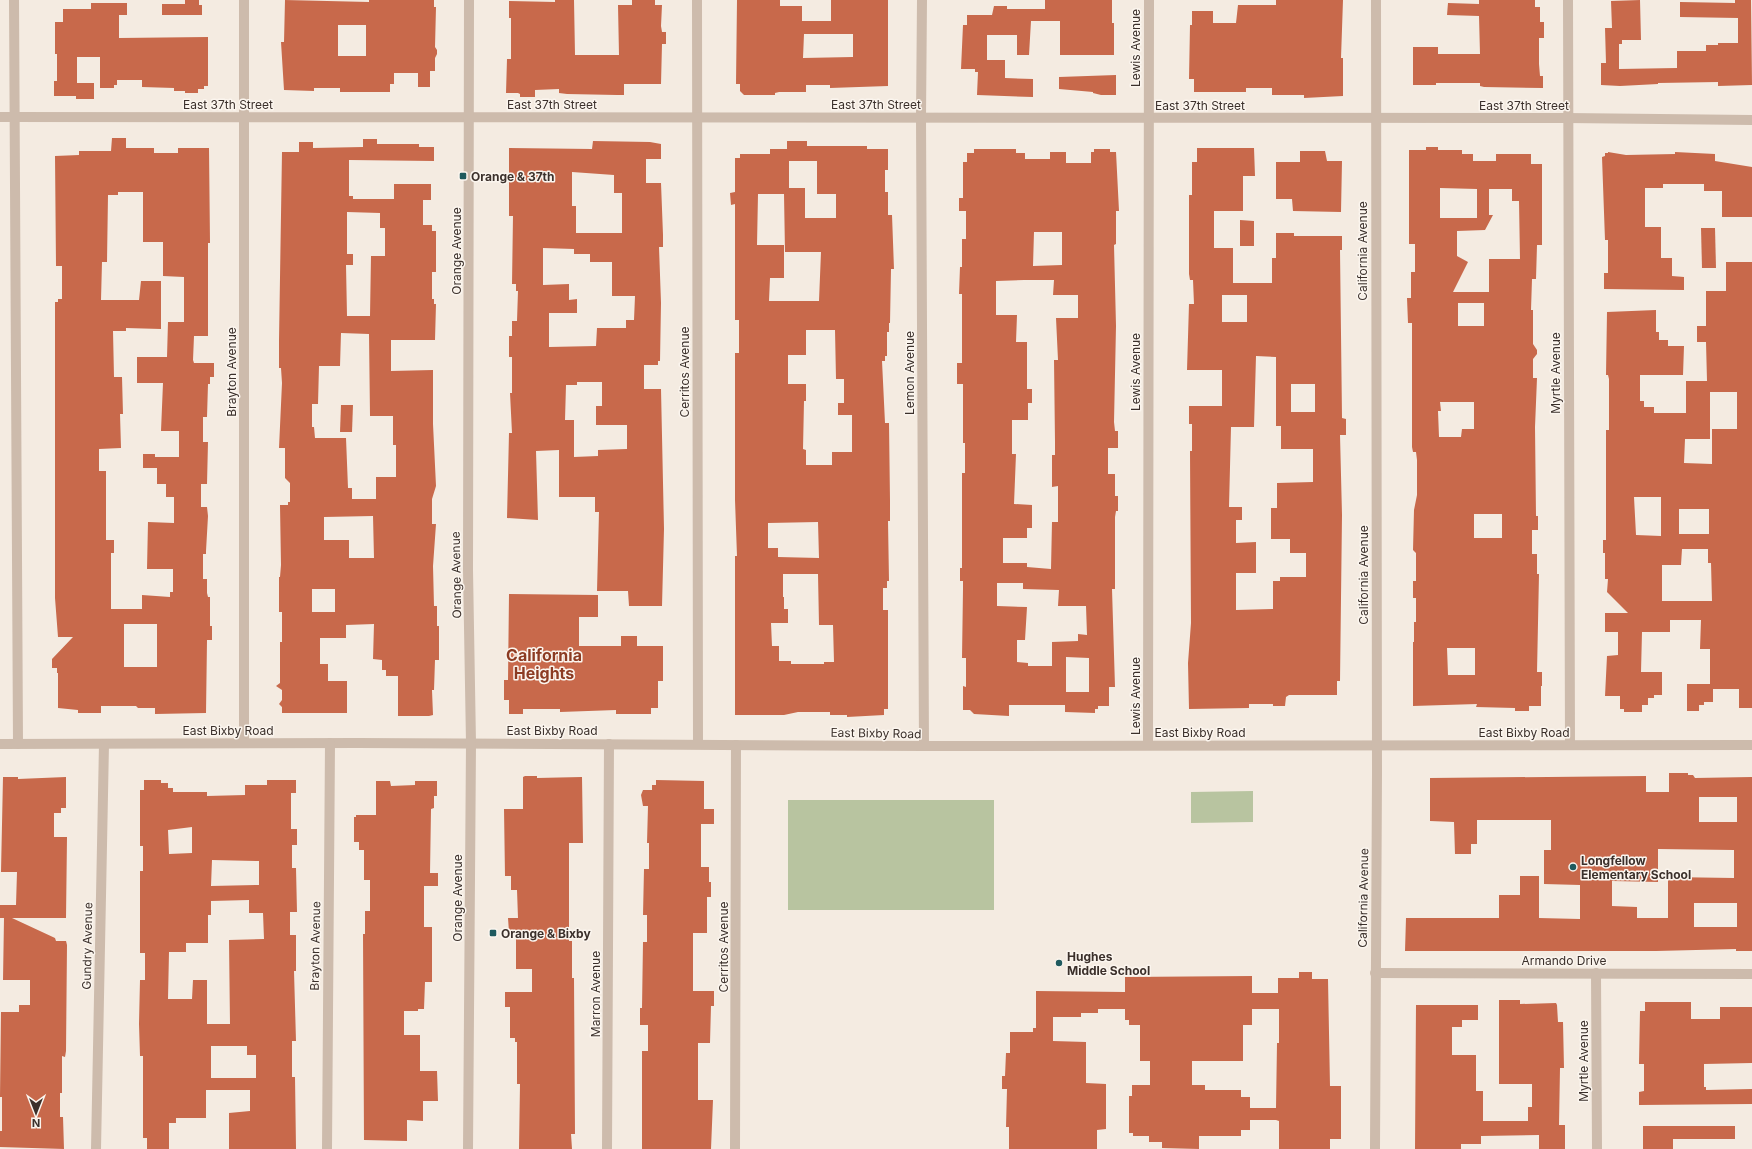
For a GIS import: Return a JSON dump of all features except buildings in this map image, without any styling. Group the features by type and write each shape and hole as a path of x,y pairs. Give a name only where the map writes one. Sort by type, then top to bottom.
{"street":[{"path":"14,0 18,744"},
{"name":"Brayton Avenue","path":"244,0 244,743"},
{"name":"Orange Avenue","path":"468,1149 471,743 468,570 469,0"},
{"name":"Cerritos Avenue","path":"697,0 698,744"},
{"name":"Lemon Avenue","path":"922,0 921,117 924,746"},
{"name":"Lewis Avenue","path":"1148,745 1149,0"},
{"name":"California Avenue","path":"1375,1149 1377,746 1376,0"},
{"name":"Myrtle Avenue","path":"1568,0 1567,118 1570,746"},
{"name":"East 37th Street","path":"0,117 1567,118 1752,120"},
{"name":"East Bixby Road","path":"0,744 471,743 924,746 1752,745"},
{"name":"Gundry Avenue","path":"96,1149 104,744"},
{"name":"Brayton Avenue","path":"327,1149 330,744"},
{"name":"Marron Avenue","path":"607,1149 609,744"},
{"name":"Cerritos Avenue","path":"735,1149 736,745"},
{"name":"Armando Drive","path":"1375,973 1752,974"},
{"name":"Myrtle Avenue","path":"1596,973 1597,1149"}],"green space":[{"path":"1253,791 1253,822 1191,823 1191,792"},
{"path":"788,800 994,800 994,910 788,910"}],"place":[{"name":"Orange & 37th","path":"463,176"},
{"name":"Longfellow Elementary School","path":"1573,867"},
{"name":"Orange & Bixby","path":"493,933"},
{"name":"Hughes Middle School","path":"1059,963"}],"district":[{"name":"California Heights","path":"544,664"}]}
